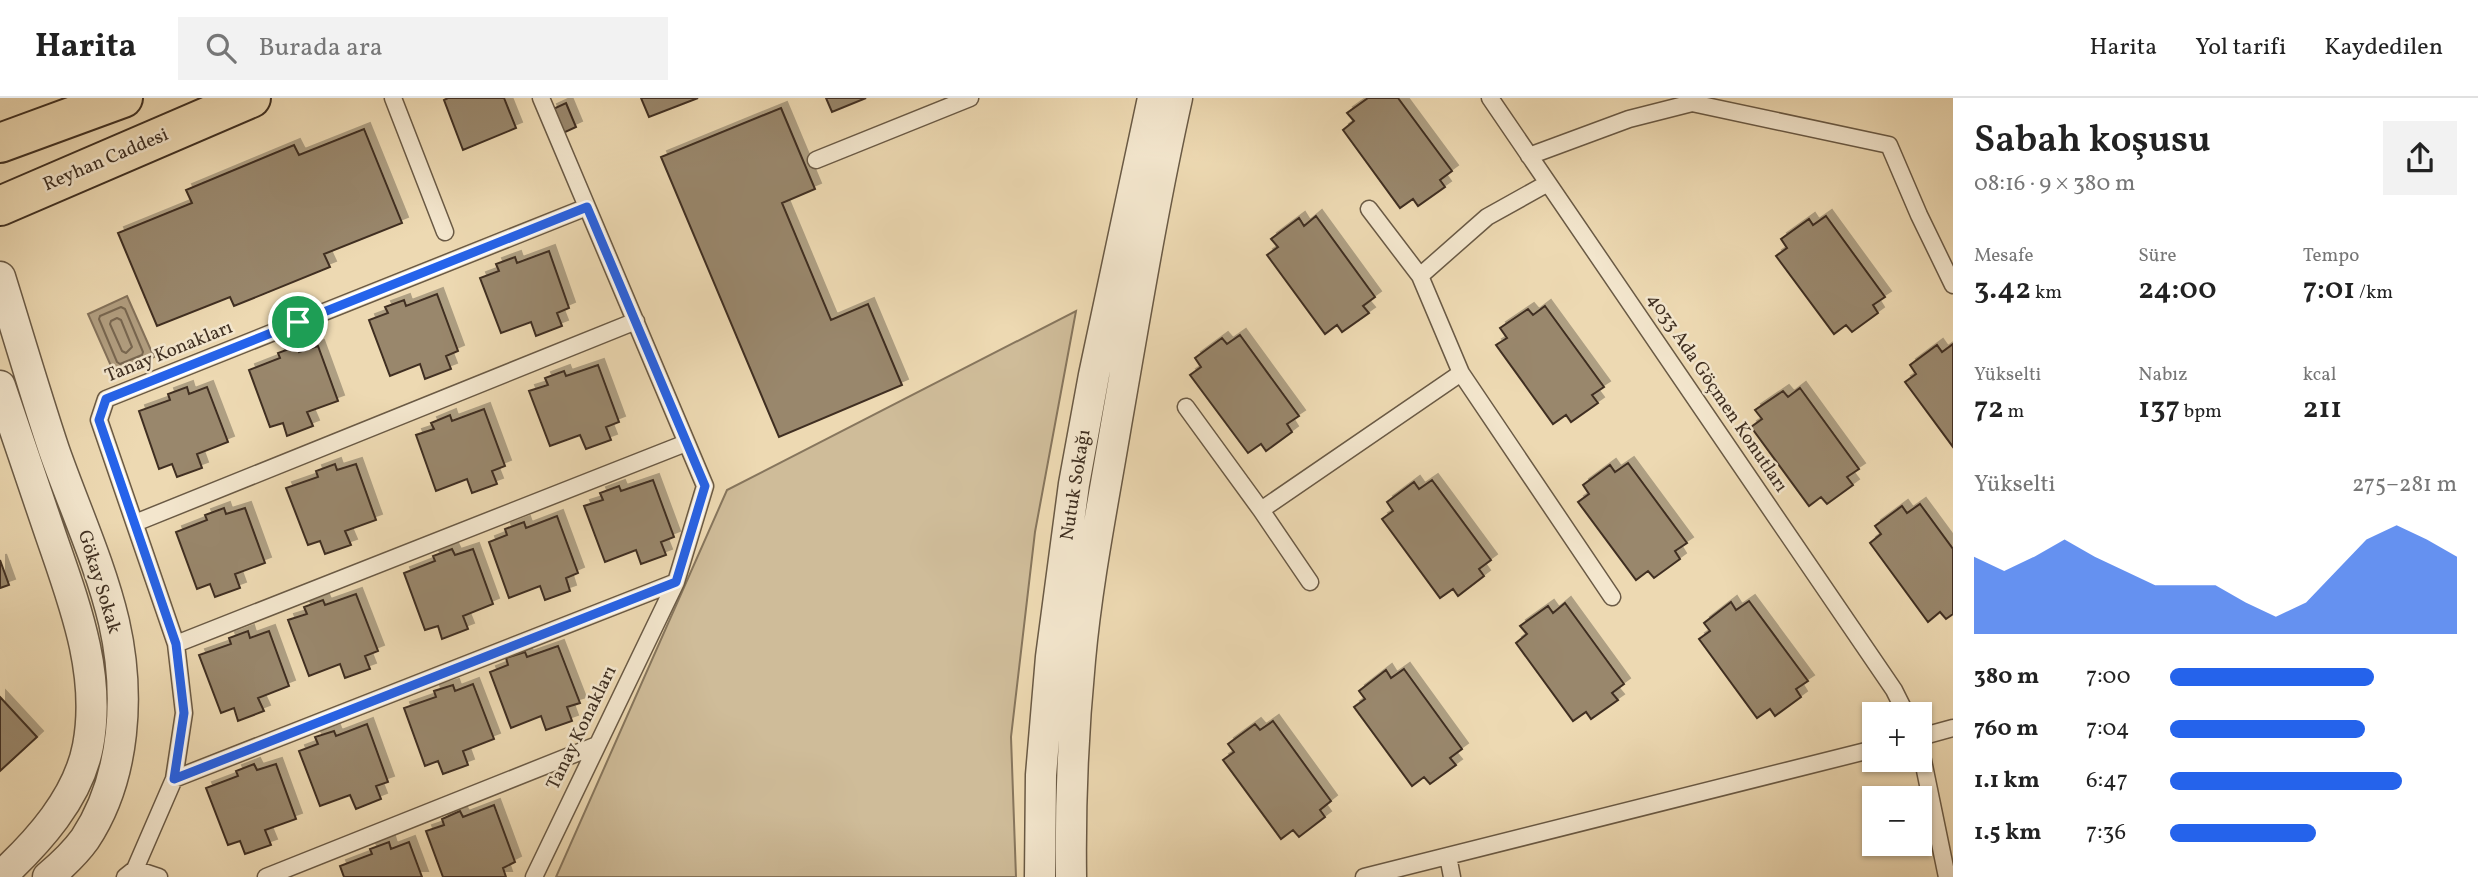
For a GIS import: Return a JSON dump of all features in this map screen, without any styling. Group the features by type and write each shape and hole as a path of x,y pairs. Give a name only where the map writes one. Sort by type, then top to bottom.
{"main road":[{"path":"0,143 123,98"},
{"name":"Reyhan Caddesi","path":"0,206 251,98"}],"street":[{"name":"Nutuk Sokağı","path":"1040,877 1041,775 1050,670 1074,484 1094,375 1153,98"},
{"name":"Nutuk Sokağı","path":"1070,877 1080,660 1125,372 1177,98"},
{"name":"Gökay Sokak","path":"0,277 5,312 110,610 120,657 122,687 119,752 110,787 85,839 48,877"},
{"name":"Gökay Sokak","path":"0,386 80,621 92,705 88,748 72,791 49,826 1,877"}],"lane":[{"path":"393,98 445,232"},
{"name":"Tanay Konakları","path":"534,877 676,582 705,486 541,98"},
{"path":"816,160 970,98"},
{"name":"4033 Ada Göçmen Konutları","path":"1490,98 1900,702"},
{"path":"1529,156 1629,119 1692,103 1889,145 1953,285"},
{"path":"1420,276 1487,217 1548,183"},
{"name":"Tanay Konakları","path":"159,877 130,873 174,779 184,713 176,644 99,420 106,399 587,207"},
{"path":"1368,209 1420,276 1461,373 1612,597"},
{"path":"135,523 636,321"},
{"path":"1261,510 1461,373"},
{"path":"1186,407 1310,582"},
{"path":"176,644 686,443"},
{"path":"174,779 676,582"},
{"path":"1932,734 1953,728"},
{"path":"266,877 597,745"},
{"path":"1364,877 1862,752"},
{"path":"1925,772 1947,877"},
{"path":"1448,856 1452,877"}],"shaded area":[{"path":"1076,311 1035,532 1011,737 1016,877 556,877 727,490"}],"water":[{"path":"127,296 154,357 115,375 88,314"}],"building":[{"path":"504,98 516,128 463,150 444,100"},
{"path":"641,98 698,98 649,117"},
{"path":"826,98 866,98 832,112"},
{"path":"1368,98 1398,98 1452,171 1440,180 1445,187 1418,206 1413,199 1400,208 1343,130 1354,121 1347,113"},
{"path":"566,103 576,127 561,134 551,110"},
{"path":"781,108 815,189 782,203 831,320 868,304 902,385 779,437 661,157"},
{"path":"364,129 402,223 324,254 330,267 234,306 230,297 157,326 118,233 192,203 186,190 294,145 299,155"},
{"path":"1316,216 1375,297 1363,306 1369,313 1342,332 1337,325 1325,334 1267,255 1278,247 1271,239 1299,218 1304,226"},
{"path":"1826,216 1885,297 1873,305 1878,313 1852,332 1846,325 1834,334 1776,256 1787,248 1781,239 1809,219 1813,225"},
{"path":"549,251 569,308 557,313 562,326 536,336 531,322 501,333 480,278 499,271 496,264 515,257 517,263"},
{"path":"437,294 458,351 446,356 451,369 425,379 420,364 390,376 369,320 388,313 385,307 404,300 406,306"},
{"path":"1545,306 1604,387 1592,395 1598,403 1571,422 1566,415 1553,424 1496,345 1507,338 1500,328 1528,309 1533,315"},
{"path":"1240,335 1299,416 1287,424 1292,432 1266,451 1261,444 1248,453 1190,375 1201,367 1195,358 1222,338 1227,344"},
{"path":"1953,344 1953,447 1905,382 1916,374 1910,365 1937,345 1942,352"},
{"path":"297,346 299,352 318,346 338,401 307,412 313,426 287,436 283,423 270,427 249,370 280,358 278,353"},
{"path":"598,365 619,422 606,427 611,440 586,449 580,435 550,446 529,391 548,385 545,378 564,371 566,376"},
{"path":"187,387 189,394 207,387 228,442 197,454 202,468 177,477 172,464 159,469 139,411 170,400 168,394"},
{"path":"1800,388 1859,469 1847,477 1853,485 1827,504 1821,497 1809,506 1751,427 1762,419 1755,410 1783,391 1788,397"},
{"path":"484,409 505,466 492,471 497,484 472,493 467,479 436,491 416,435 434,429 431,423 450,415 452,421"},
{"path":"1628,463 1687,543 1675,551 1680,559 1654,578 1648,571 1636,580 1578,502 1589,494 1583,485 1610,465 1615,472"},
{"path":"335,464 337,470 356,464 376,520 345,531 351,545 325,554 320,541 308,545 286,488 318,477 316,471"},
{"path":"653,480 674,537 661,542 666,555 641,564 636,550 605,562 584,506 603,500 600,493 619,486 621,491"},
{"path":"1432,480 1491,560 1479,569 1484,576 1458,596 1453,589 1440,598 1382,519 1393,511 1387,502 1414,482 1419,489"},
{"path":"1920,504 1953,549 1953,614 1946,619 1940,612 1928,622 1870,543 1881,534 1875,526 1902,506 1907,513"},
{"path":"224,508 226,514 245,508 265,563 235,574 240,588 215,597 210,584 197,589 176,532 207,520 205,515"},
{"path":"557,516 578,573 566,578 570,591 545,600 540,586 509,598 489,542 507,535 505,529 524,522 526,528"},
{"path":"452,549 455,555 473,549 493,604 463,616 468,629 442,639 438,626 425,630 404,573 435,561 433,556"},
{"path":"0,560 9,585 0,588"},
{"path":"356,594 378,651 365,656 370,669 345,678 340,664 309,676 288,620 307,614 304,607 323,600 325,605"},
{"path":"1749,601 1808,681 1796,689 1801,697 1775,716 1770,709 1757,718 1699,639 1710,631 1704,623 1731,602 1736,610"},
{"path":"1565,603 1624,684 1612,693 1618,700 1591,719 1586,712 1573,721 1516,643 1527,634 1520,626 1548,606 1553,613"},
{"path":"248,631 250,638 269,631 289,686 258,698 264,711 238,721 234,708 221,713 199,655 231,644 229,638"},
{"path":"558,646 580,703 567,707 572,721 546,730 541,716 511,728 490,672 508,665 506,658 525,652 527,657"},
{"path":"1404,669 1462,749 1450,758 1456,765 1430,784 1424,777 1412,786 1354,707 1365,699 1359,691 1386,670 1391,678"},
{"path":"473,684 494,739 463,751 468,765 443,774 438,761 425,766 404,708 436,697 434,691 453,685 455,691"},
{"path":"0,697 37,737 0,771"},
{"path":"1273,721 1331,801 1320,810 1325,817 1299,837 1293,830 1281,839 1223,760 1234,752 1228,744 1255,724 1260,730"},
{"path":"367,724 388,782 376,786 381,799 356,809 350,795 320,806 299,751 318,744 315,737 334,731 336,736"},
{"path":"254,764 257,770 276,764 296,819 265,830 271,845 245,854 240,841 228,845 206,788 238,776 236,771"},
{"path":"494,805 515,862 503,868 506,877 443,877 426,831 444,825 442,819 460,811 463,817"},
{"path":"389,842 391,849 409,842 422,877 344,877 340,866 372,854 370,849"}],"route":[{"path":"587,207 705,486 676,582 174,779 184,713 176,644 99,420 106,399 298,322 587,207"}]}
